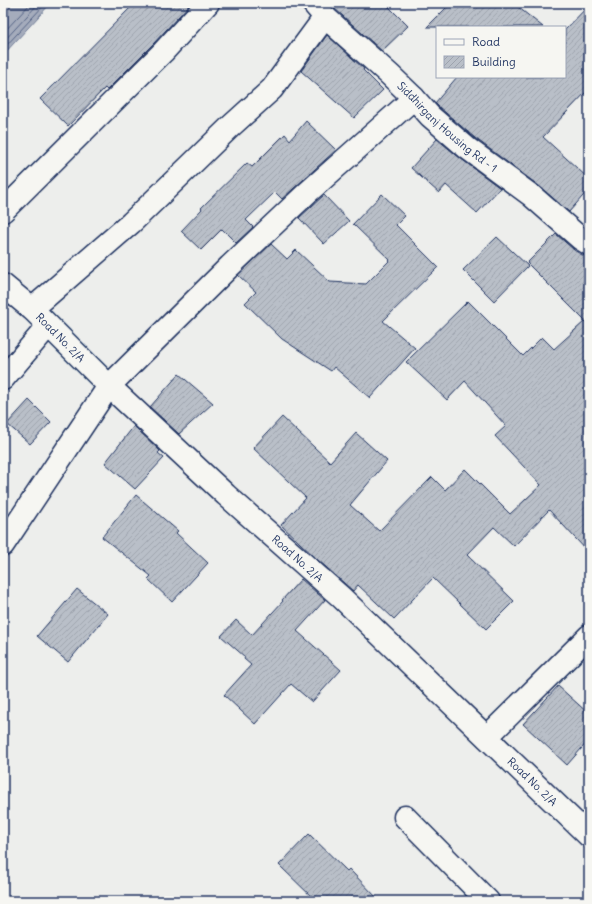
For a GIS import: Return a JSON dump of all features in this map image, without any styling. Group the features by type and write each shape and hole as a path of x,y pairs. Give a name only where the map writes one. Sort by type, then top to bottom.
{"street":[{"path":"3,211 163,52 208,3"},
{"path":"32,310 131,223 230,127 272,89 319,10"},
{"name":"Siddhirganj Housing Rd - 1","path":"319,10 390,75 430,116 467,148 532,196 581,239 589,244"},
{"path":"3,545 109,386 230,266 302,198 414,98"},
{"name":"Road No. 2/A","path":"3,285 32,310 109,386 226,495 341,597 589,836"},
{"path":"3,379 48,326"},
{"path":"487,737 589,636"},
{"path":"405,817 480,898"}],"water":[{"path":"3,3 51,3 3,55"}],"building":[{"path":"135,3 191,3 107,90 105,88 68,126 40,99"},
{"path":"329,3 385,3 408,26 382,51"},
{"path":"451,3 513,3 542,26 436,26 427,27"},
{"path":"589,5 589,89 543,137 589,179 589,189 569,212 539,186 475,138 435,103 456,78 566,78 566,29"},
{"path":"327,35 364,69 363,70 383,90 354,118 301,71"},
{"path":"306,121 336,150 282,199 275,192 246,220 253,227 236,243 222,229 201,250 181,231 202,209 201,208 247,163 252,167 285,134 290,140"},
{"path":"437,139 500,188 477,213 446,185 439,193 411,168"},
{"path":"382,194 405,216 396,225 438,267 383,321 415,348 370,398 334,367 331,371 282,339 245,303 256,292 238,275 271,244 287,259 296,250 330,282 366,284 390,260 353,224"},
{"path":"324,195 349,221 324,244 299,218"},
{"path":"556,234 574,250 582,255 589,256 589,553 549,510 514,546 494,527 467,555 514,601 486,629 433,578 394,619 358,585 353,591 281,525 306,498 253,448 282,417 330,462 356,433 387,461 350,505 379,531 432,477 445,490 465,469 510,514 541,485 495,436 506,426 465,381 447,400 406,362 468,301 523,356 542,337 554,349 585,321 527,263"},
{"path":"497,237 528,266 494,301 463,270"},
{"path":"179,374 213,403 179,434 150,407"},
{"path":"29,400 51,422 30,444 7,424"},
{"path":"134,426 160,451 158,453 164,458 135,489 105,463"},
{"path":"136,495 178,531 176,533 208,563 172,602 148,579 151,576 102,537"},
{"path":"301,579 325,600 297,631 341,670 312,702 291,684 255,724 224,695 251,665 244,659 245,657 221,636 236,620 252,635"},
{"path":"77,589 108,614 68,662 37,636"},
{"path":"558,686 589,714 589,740 567,765 523,724"},
{"path":"309,834 347,871 349,869 380,901 316,901 279,865"}]}
